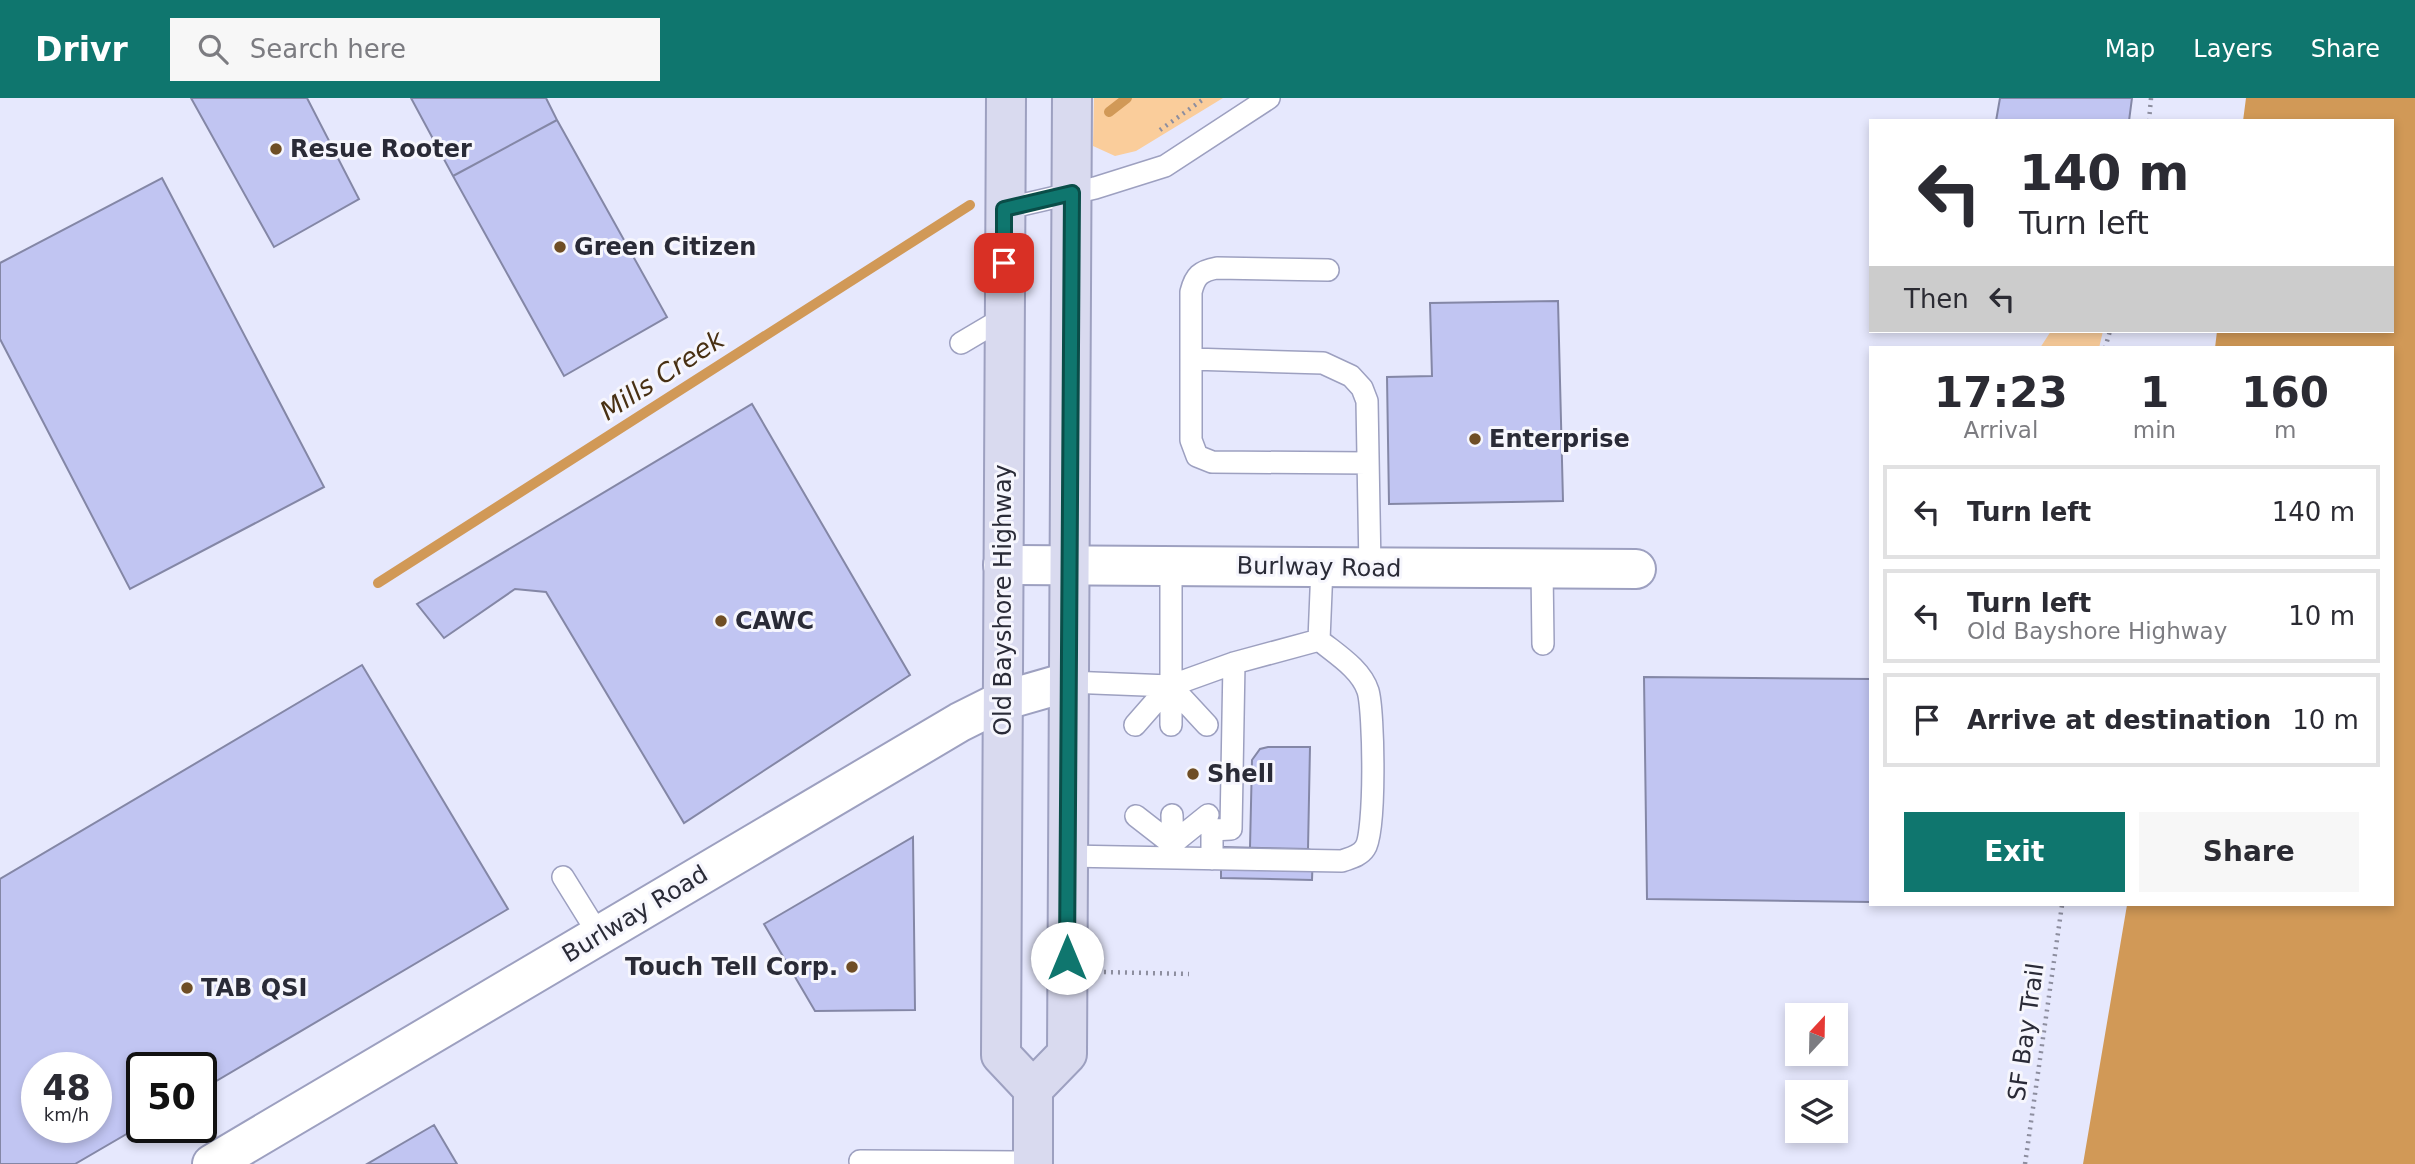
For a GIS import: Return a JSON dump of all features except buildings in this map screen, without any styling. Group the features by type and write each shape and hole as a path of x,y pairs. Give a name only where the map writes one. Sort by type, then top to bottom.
{"main road":[{"name":"Old Bayshore Highway","path":"1006,98 1001,1055 1033,1089"},
{"path":"1033,1163 1033,1089 1066,1054 1072,98"}],"street":[{"name":"Burlway Road","path":"1003,565 1636,569"},
{"name":"Burlway Road","path":"212,1164 960,722 1002,701 1068,682"}],"lane":[{"path":"1004,209 1166,166 1269,98"},
{"path":"1328,270 1217,268 1205,270 1198,275 1191,292 1191,440 1197,456 1203,460 1368,463"},
{"path":"961,343 1005,317"},
{"path":"1191,359 1323,363 1351,376 1362,388 1367,401 1370,568"},
{"path":"1171,566 1171,726"},
{"path":"1320,640 1322,567"},
{"path":"1542,569 1543,644"},
{"path":"1068,682 1170,685 1234,663 1320,640"},
{"path":"1067,856 1173,851 1221,859 1342,861 1355,857 1365,849 1370,837 1371,709 1368,690 1352,667 1320,640"},
{"path":"1221,859 1212,830 1231,829 1234,663"},
{"path":"1170,685 1207,725"},
{"path":"1135,725 1170,685"},
{"path":"1172,815 1173,851"},
{"path":"1173,851 1208,815"},
{"path":"1136,816 1173,851"},
{"path":"563,877 599,935"},
{"path":"860,1160 1033,1163"}],"path":[{"path":"1156,133 1205,98"},
{"path":"2149,119 2151,98"},
{"name":"SF Bay Trail","path":"2025,1164 2062,906"},
{"path":"1096,971 1189,974"}],"shaded area":[{"path":"1094,98 1223,98 1136,151 1115,156 1093,146"},
{"path":"2246,98 2415,98 2415,1164 2083,1164 2127,906 2394,906 2394,346 2215,346 2217,333 2394,333 2394,119 2243,119"},
{"path":"2050,333 2103,333 2099,346 2041,346"}],"waterway":[{"name":"Mills Creek","path":"1109,112 1127,98"},
{"name":"Mills Creek","path":"378,583 970,205"}],"place":[{"name":"Resue Rooter","path":"276,149"},
{"name":"Green Citizen","path":"560,247"},
{"name":"Enterprise","path":"1475,439"},
{"name":"CAWC","path":"721,621"},
{"name":"Shell","path":"1193,774"},
{"name":"Touch Tell Corp.","path":"852,967"},
{"name":"TAB QSI","path":"187,988"}],"route":[{"path":"1004,263 1004,209 1072,193 1067,958"}]}
